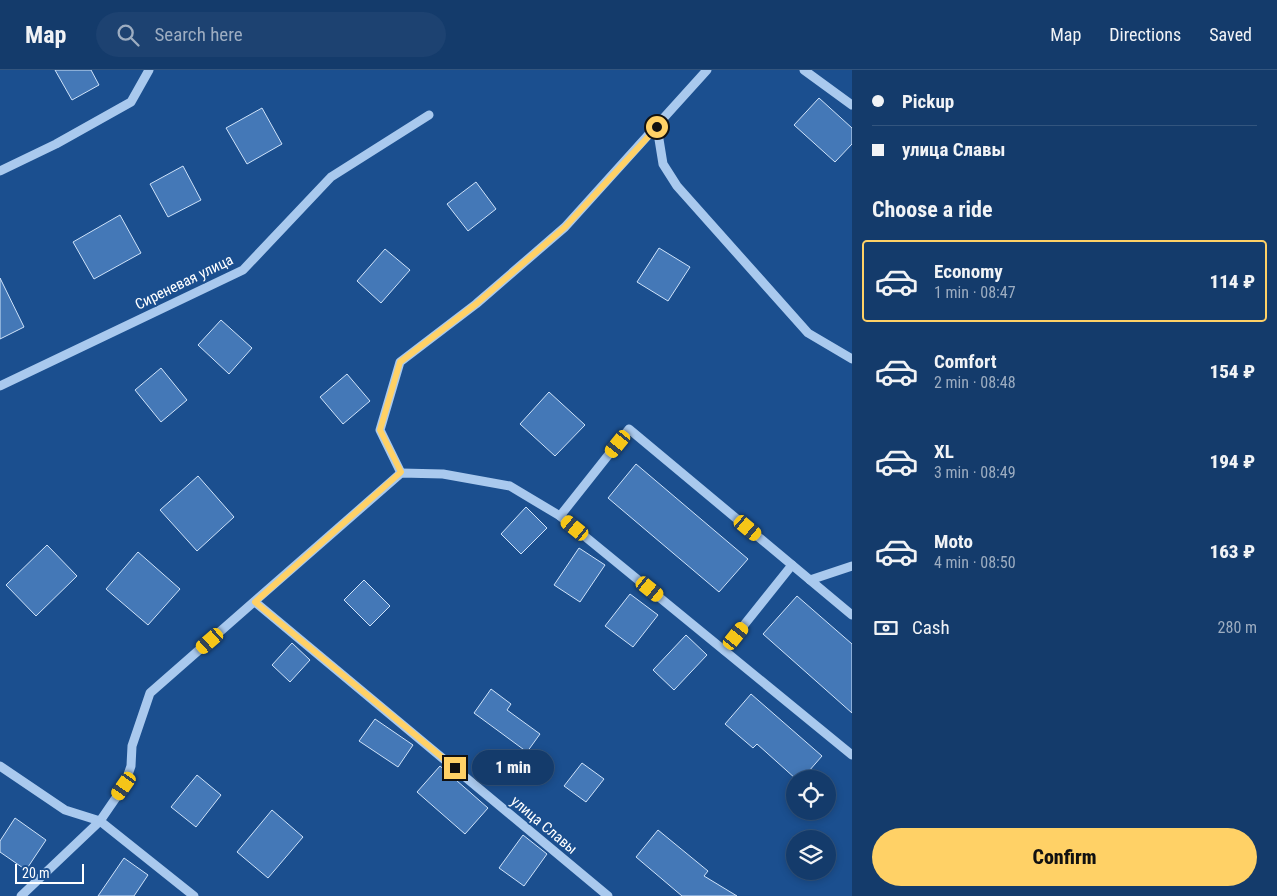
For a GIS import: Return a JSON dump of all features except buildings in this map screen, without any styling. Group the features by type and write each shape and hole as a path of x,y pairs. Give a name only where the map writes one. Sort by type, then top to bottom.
{"street":[{"path":"0,171 56,144 131,102 149,70"},
{"path":"401,472 380,430 400,362 476,304 565,227 707,70"},
{"path":"804,70 852,105"},
{"name":"Сиреневая улица","path":"0,386 242,270 331,176 429,114"},
{"path":"657,127 663,164 678,186 808,333 852,359"},
{"path":"560,516 629,429 852,615"},
{"path":"21,896 100,821 124,786 131,766 132,746 150,694 401,472 443,474 510,486 560,516 852,755"},
{"path":"724,650 792,565"},
{"path":"810,580 852,566"},
{"name":"улица Славы","path":"255,602 608,896"},
{"path":"0,766 66,810 100,821 194,896"}],"route":[{"path":"455,768 255,602 401,472 390,454 380,430 400,362 476,304 565,227 657,127"}]}
